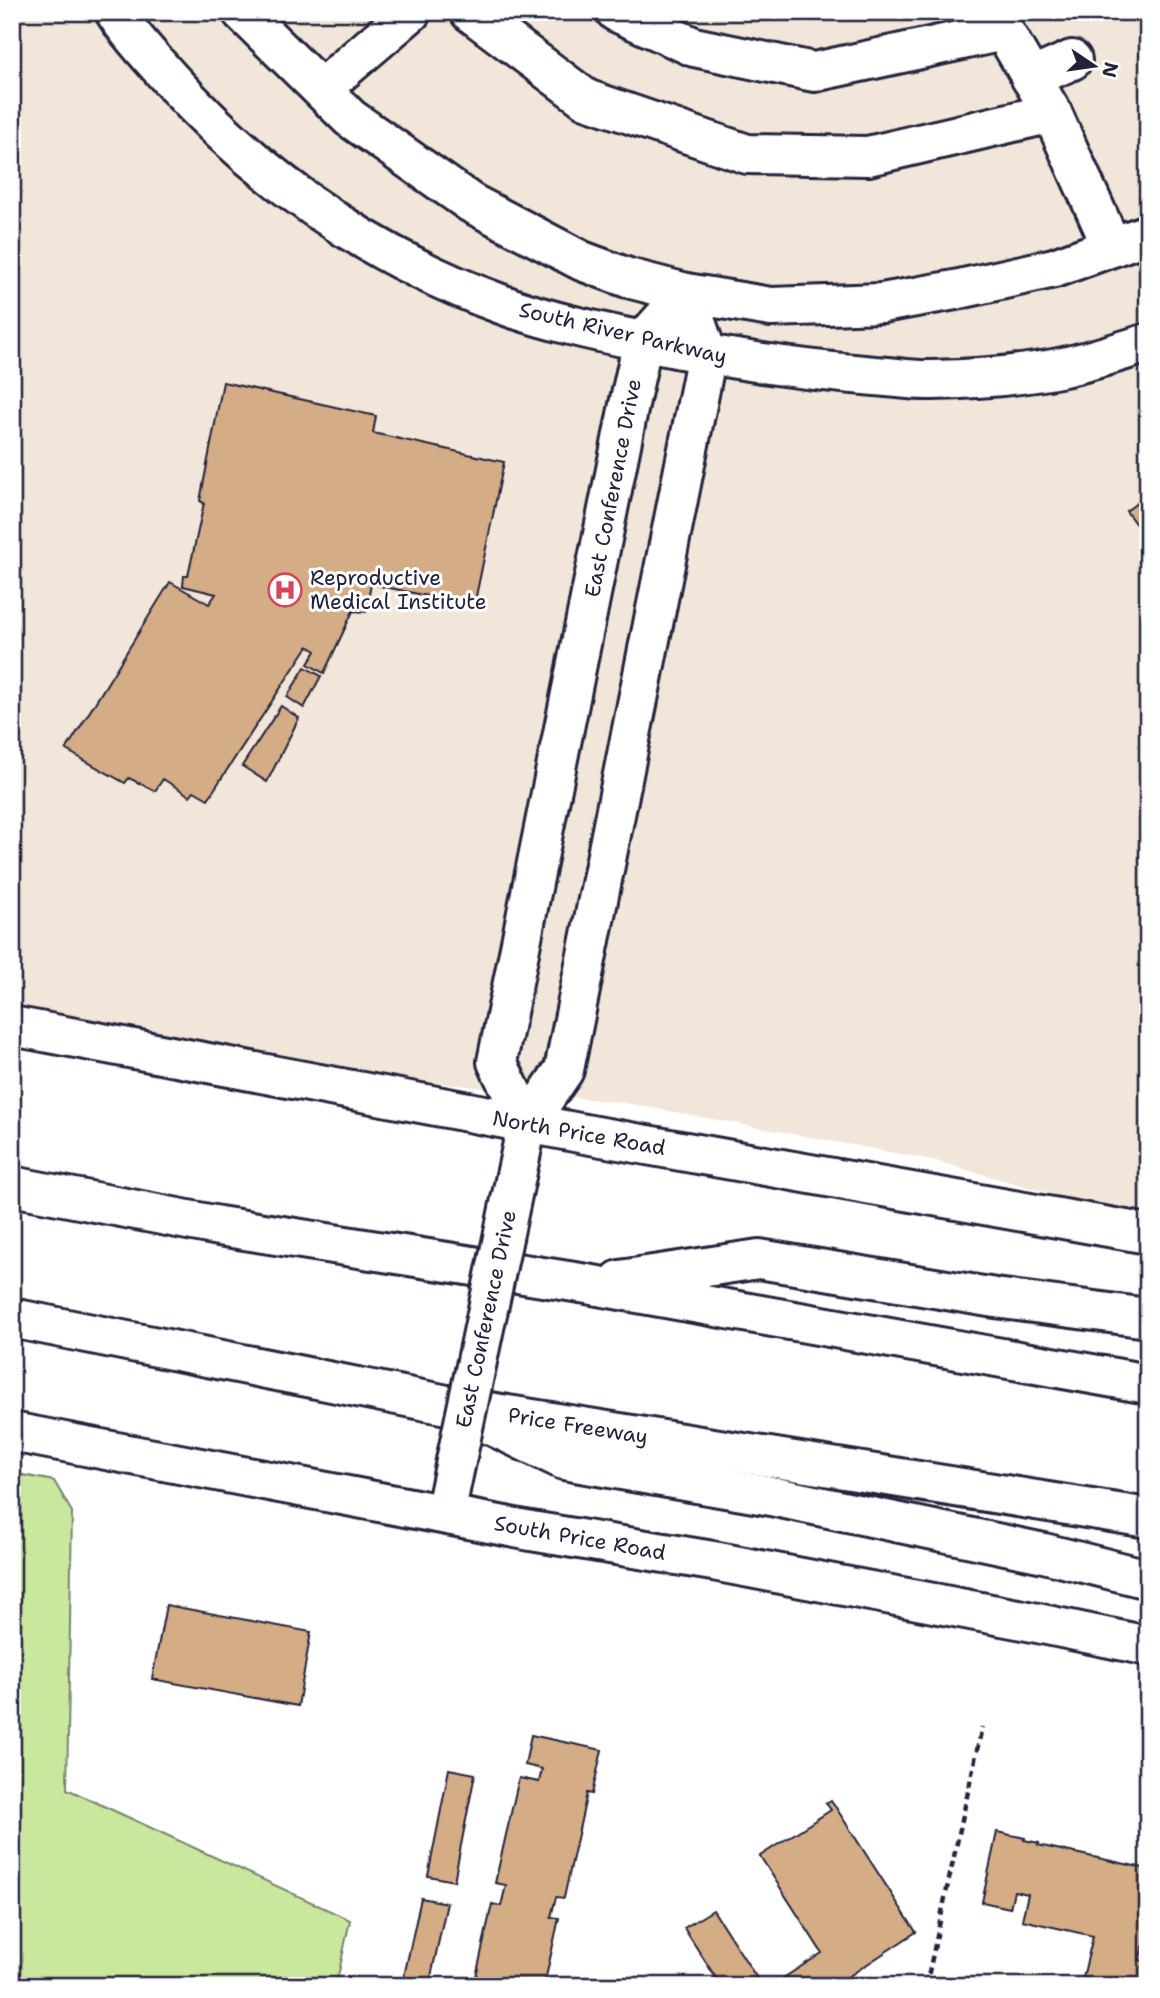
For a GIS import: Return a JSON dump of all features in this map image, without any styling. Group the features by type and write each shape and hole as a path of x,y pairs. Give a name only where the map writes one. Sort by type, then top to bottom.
{"main road":[{"name":"South River Parkway","path":"115,12 152,59 200,112 237,147 310,205 372,246 437,278 502,305 574,326 707,354 805,369 929,380 991,377 1058,368 1148,343"},
{"path":"242,12 350,118 471,203 582,261 628,278 686,293 771,307 882,303 1054,268 1148,234"},
{"path":"321,89 411,12"},
{"path":"470,12 586,99 747,154 868,156 1052,113"},
{"path":"616,12 694,47 814,72 1004,32 1052,113 1111,247"},
{"path":"1031,78 1072,60"},
{"name":"East Conference Drive","path":"527,1124 497,1062 643,341 686,293"},
{"path":"686,293 707,354"},
{"name":"East Conference Drive","path":"445,1514 527,1124 564,1070 707,354"},
{"name":"North Price Road","path":"12,1026 527,1124 1148,1234"},
{"path":"12,1186 219,1226 587,1284 1148,1384"},
{"path":"587,1284 759,1259 995,1298 1148,1318"},
{"name":"Price Freeway","path":"12,1318 452,1406 1148,1518"},
{"path":"452,1406 564,1460 765,1495 1044,1553 1148,1579"},
{"name":"South Price Road","path":"12,1432 544,1533 713,1561 1148,1646"}],"path":[{"path":"926,1986 982,1727"}],"shaded area":[{"path":"12,12 1148,12 1148,1215 1102,1208 932,1160 626,1103 429,1082 12,1004"}],"green space":[{"path":"12,1473 54,1481 72,1512 67,1789 350,1920 336,1986 12,1986"}],"building":[{"name":"Reproductive Medical Institute","path":"223,382 376,416 373,433 504,462 474,606 371,584 366,612 353,611 324,673 308,664 316,651 308,646 208,799 194,791 190,796 163,779 155,791 129,778 125,783 66,750 170,582 209,604 216,594 183,586 184,576 188,576 204,503 200,501"},
{"path":"1148,495 1148,541 1126,511"},
{"path":"305,667 321,676 304,708 287,697"},
{"path":"281,706 299,718 267,782 242,766"},
{"path":"166,1605 311,1632 298,1706 152,1679"},
{"path":"531,1735 602,1750 592,1794 587,1793 564,1898 556,1897 551,1917 559,1918 544,1986 474,1986 492,1904 501,1906 506,1885 495,1883 519,1778 539,1782 542,1769 525,1765"},
{"path":"449,1769 475,1774 454,1881 428,1876"},
{"path":"831,1800 916,1932 834,1986 771,1986 822,1953 760,1856 831,1810 826,1803"},
{"path":"997,1832 1025,1838 1024,1840 1039,1843 1038,1845 1144,1868 1148,1855 1148,1948 1142,1947 1140,1960 1148,1962 1148,1986 1081,1986 1093,1936 1022,1920 1028,1894 1014,1891 1010,1908 982,1902"},
{"path":"421,1898 447,1903 429,1986 403,1981"},
{"path":"713,1910 762,1986 721,1986 684,1928"}],"place":[{"name":"Reproductive Medical Institute","path":"285,590"}]}
